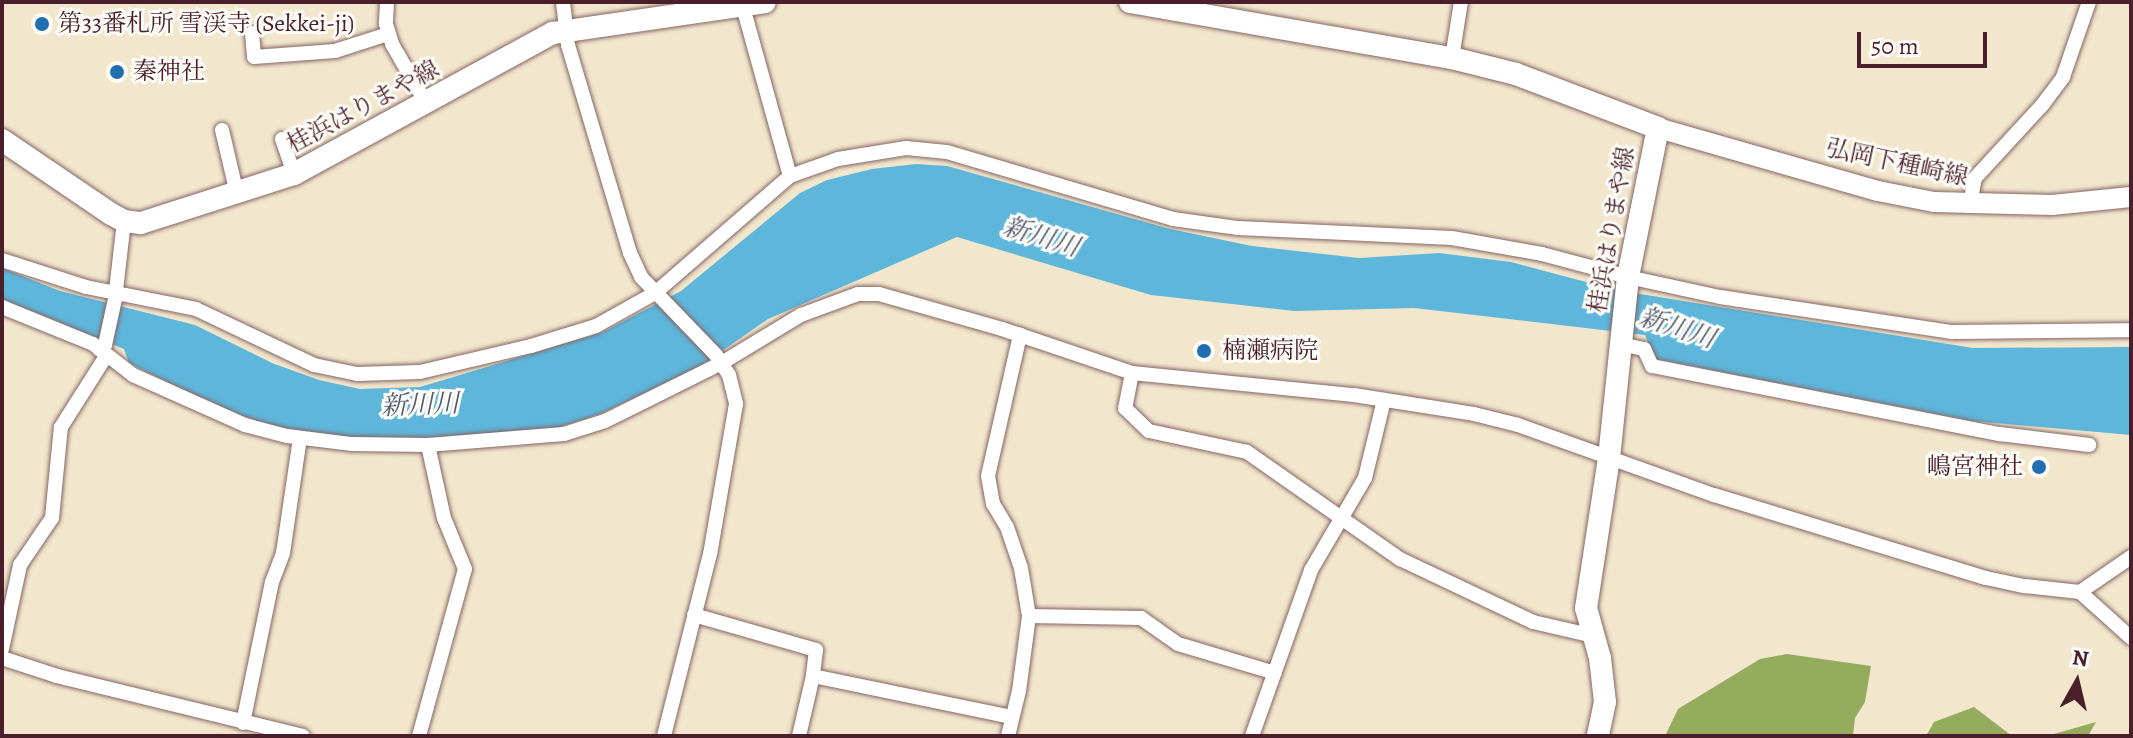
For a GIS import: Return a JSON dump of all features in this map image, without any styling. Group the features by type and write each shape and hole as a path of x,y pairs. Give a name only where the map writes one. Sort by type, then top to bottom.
{"main road":[{"name":"桂浜はりまや線","path":"124,221 141,223 294,174 547,36 734,4 765,2"},
{"name":"桂浜はりまや線","path":"1130,2 1452,58 1516,74 1658,128 1627,282 1609,458 1586,608 1605,702 1598,736"},
{"name":"弘岡下種崎線","path":"1658,128 1878,191 1970,205 2052,205 2131,197"},
{"path":"2,140 124,221"}],"street":[{"path":"387,2 388,34 426,103"},
{"path":"563,2 566,31 621,230 641,277 718,360 729,375 736,404 710,554 664,736"},
{"path":"1452,58 1461,2"},
{"path":"1970,205 1975,178 2043,104 2063,77 2089,2"},
{"path":"734,4 745,14 790,176"},
{"path":"252,33 254,57 335,51 388,34"},
{"path":"222,130 237,194"},
{"path":"282,139 294,174"},
{"path":"2,260 116,296 196,309 314,365 357,374 420,372 531,346 596,326 658,295 790,176 864,152 906,148 947,152 1173,219 1238,228 1452,238 1542,254 1627,282 1952,332 2131,330"},
{"path":"2,649 20,565 52,518 61,427 104,351 116,296 124,221"},
{"path":"2,307 67,333 104,351 173,395 245,425 300,438 351,444 428,445 564,434 605,421 801,315 858,294 879,294 1020,335 1132,373 1384,400 1503,421 1714,495 1986,578 2080,592 2131,638"},
{"path":"1008,736 1019,691 1029,616 1021,568 1007,527 993,504 988,476 1020,335"},
{"path":"1620,339 1644,349 1652,366 2000,434 2089,445"},
{"path":"1132,373 1125,408 1149,431 1247,452 1342,522 1400,559 1533,622 1594,636"},
{"path":"1252,736 1311,570 1342,522 1365,478 1384,400"},
{"path":"243,723 272,582 283,553 300,438"},
{"path":"419,736 465,569 444,518 428,445"},
{"path":"2080,592 2131,557"},
{"path":"694,615 816,650 799,736"},
{"path":"1029,616 1141,618 1178,644 1275,673"},
{"path":"2,658 57,676 303,736"},
{"path":"813,676 1011,717"}],"green space":[{"path":"1787,654 1871,666 1865,702 1855,718 1853,736 1665,736 1678,709 1760,659"},
{"path":"1974,707 2012,736 1926,736 1934,722"},
{"path":"2096,722 2088,736 2047,736"}],"water":[{"name":"新川川","path":"916,164 947,166 1170,229 1252,246 1359,258 1439,253 1511,262 1616,290 1973,348 2131,347 2131,435 1972,421 1655,359 1645,335 1414,308 1294,311 1151,295 957,237 768,319 699,367 600,414 554,429 461,438 342,440 292,432 221,409 129,363 124,349 2,299 2,268 60,291 195,325 272,363 319,380 360,389 420,387 603,332 681,291 800,193 827,180 872,169"}],"place":[{"name":"第33番札所 雪渓寺 (Sekkei-ji)","path":"42,24"},
{"name":"秦神社","path":"117,72"},
{"name":"楠瀬病院","path":"1204,351"},
{"name":"嶋宮神社","path":"2039,467"}]}
